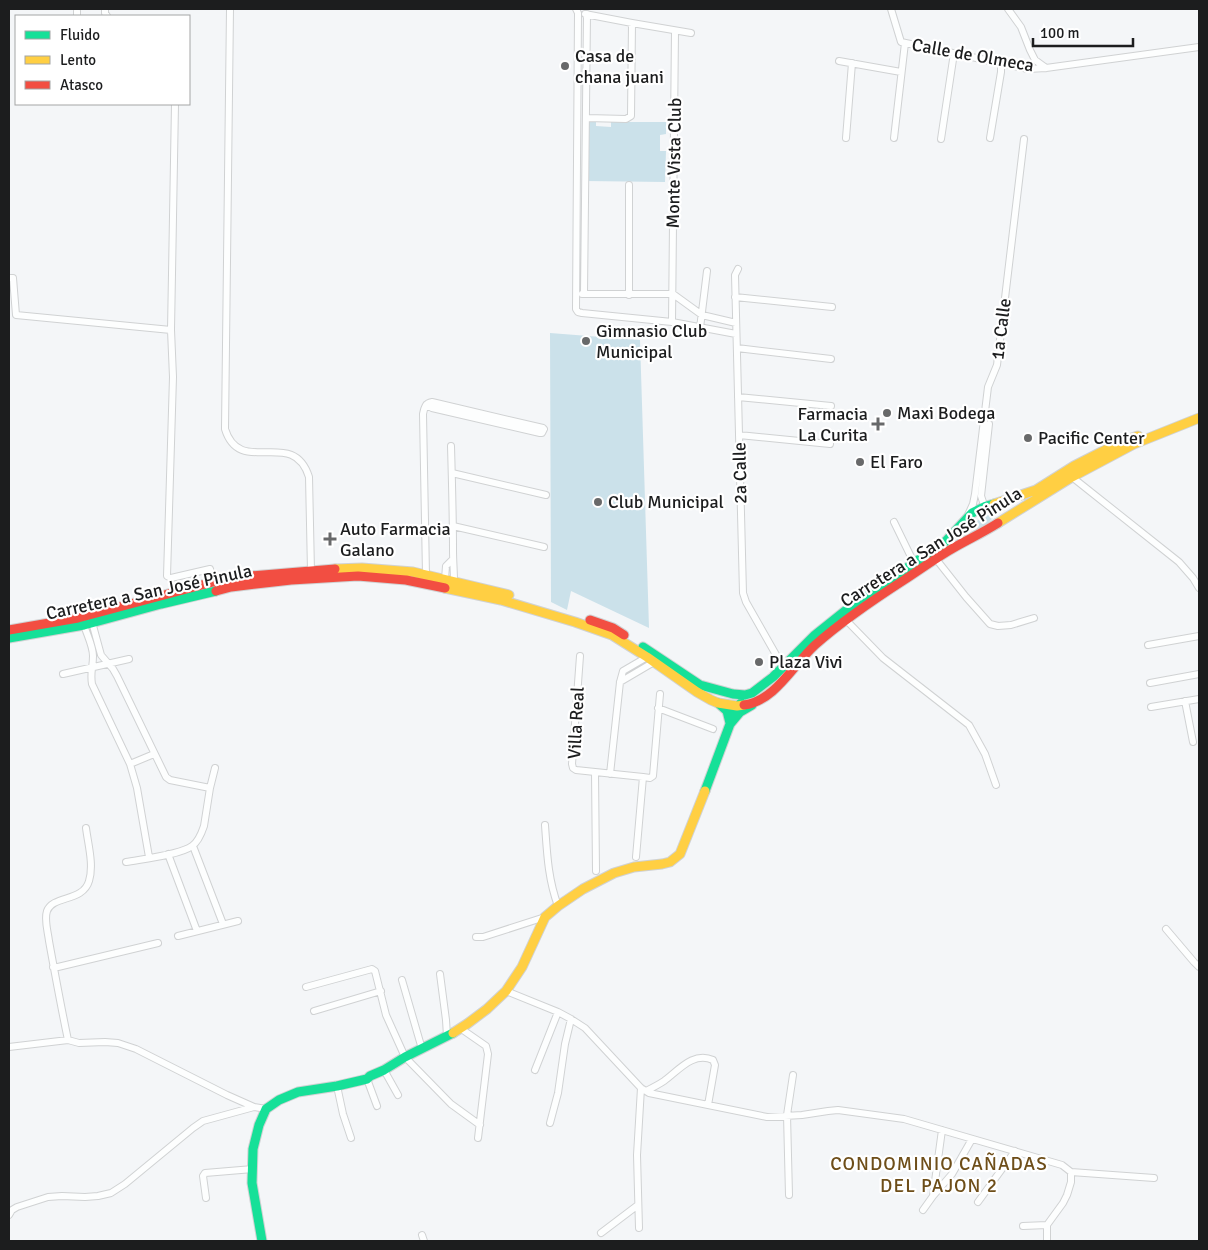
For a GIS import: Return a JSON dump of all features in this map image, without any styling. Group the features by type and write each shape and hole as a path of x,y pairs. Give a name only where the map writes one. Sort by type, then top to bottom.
{"main road":[{"name":"Carretera a San José Pinula","path":"9,638 88,624 231,587 291,580 358,576 406,580 501,600 612,635 697,692 718,703 737,706 754,704 776,689 788,666 816,635 850,607 946,541 977,510 1036,490 1074,466 1117,445 1199,413"},
{"name":"Carretera a San José Pinula","path":"9,630 78,618 213,582 250,576 362,568 395,570 448,578 514,596 613,628 700,685 733,694 745,695 752,693 884,593 955,547 997,524 1072,477 1134,444 1199,418"},
{"path":"1072,477 1073,472 1114,450 1117,445"},
{"path":"986,506 997,512 997,524"},
{"path":"967,518 968,530 978,535"},
{"path":"262,1241 254,1196 253,1149 259,1125 266,1109 279,1100 298,1092 338,1086 367,1079 460,1028 479,1016 506,991 522,968 545,917 558,906 583,889 614,873 666,863 677,856 685,842 737,706 770,686 773,677"},
{"path":"718,703 727,711 730,724"},
{"path":"730,724 740,712 754,704"}],"street":[{"path":"230,9 226,429 234,445 243,450 250,452 287,453 297,458 306,467 309,477 311,571"},
{"name":"Calle de Olmeca","path":"891,9 901,42 953,56 1028,68 1046,68 1199,47"},
{"path":"1008,9 1021,27 1035,60 1046,68"},
{"path":"691,33 577,11 576,308 580,313 672,322 736,334"},
{"path":"584,294 588,14"},
{"path":"587,118 626,119 630,116 632,23"},
{"name":"Monte Vista Club","path":"672,322 675,31"},
{"path":"894,138 905,43"},
{"path":"942,139 953,56"},
{"path":"839,61 901,72"},
{"path":"846,138 852,63"},
{"path":"990,138 1001,63"},
{"path":"175,105 171,330 173,377 167,576 171,578 210,569 213,582"},
{"name":"1a Calle","path":"967,518 975,494 988,387 997,365 1024,139"},
{"path":"576,180 586,181"},
{"path":"629,295 630,185"},
{"name":"2a Calle","path":"738,269 735,275 735,297 743,593 746,602 788,666"},
{"path":"700,328 706,271"},
{"path":"9,278 13,278 11,291 16,316 171,330"},
{"path":"576,293 673,294 702,316 736,322"},
{"path":"735,297 832,307"},
{"path":"737,348 831,359"},
{"path":"738,397 831,406"},
{"path":"426,575 423,414 426,405 432,408 542,428 544,431 540,433 504,422"},
{"path":"986,506 981,496 989,424"},
{"path":"739,435 830,444"},
{"path":"448,578 455,569 453,559 450,446"},
{"path":"452,473 546,495"},
{"path":"1072,477 1179,562 1199,588"},
{"path":"894,522 914,563"},
{"path":"453,526 544,547"},
{"path":"448,578 446,566 453,559"},
{"path":"936,559 990,624 1005,626 1034,618"},
{"path":"846,620 884,658 969,725 985,754 996,785"},
{"path":"88,624 101,655 117,676 163,772 170,780 210,788"},
{"path":"88,624 92,650 91,678 95,692 130,764 137,788 149,857"},
{"path":"1148,645 1199,636"},
{"name":"Villa Real","path":"580,656 573,768 576,770 643,777"},
{"path":"63,674 129,658"},
{"path":"610,774 620,682 623,671 650,660"},
{"path":"1150,683 1199,674"},
{"path":"636,858 643,777 650,778 653,776 660,694"},
{"path":"1151,707 1199,699"},
{"path":"1184,701 1192,742"},
{"path":"658,708 712,729"},
{"path":"130,764 154,754"},
{"path":"126,862 168,854 193,846 203,831 215,768"},
{"name":"Villa Real","path":"595,772 596,871"},
{"path":"545,825 551,888 558,906"},
{"path":"68,1040 53,967 46,913 50,906 83,891 88,884 90,861 86,828"},
{"path":"193,846 223,924"},
{"path":"168,854 197,931"},
{"path":"476,937 484,937 545,917"},
{"path":"178,936 238,921"},
{"path":"1166,929 1199,967"},
{"path":"53,967 158,943"},
{"path":"306,987 372,969 375,971 386,1015 404,1057 451,1104 480,1125"},
{"path":"440,974 447,1036"},
{"path":"402,980 422,1049"},
{"path":"314,1012 381,991"},
{"path":"506,991 558,1012 585,1028 649,1093 767,1117 838,1110 904,1119 1015,1151 1062,1166 1071,1172 1154,1178"},
{"path":"535,1070 558,1012"},
{"path":"550,1123 558,1093 564,1050 571,1019"},
{"path":"460,1028 488,1049 478,1138"},
{"path":"9,1047 68,1040 79,1043 118,1043 136,1049 227,1095 254,1107 266,1109"},
{"path":"644,1090 664,1081 677,1069 692,1060 708,1058 713,1060 715,1064 708,1105"},
{"path":"384,1070 398,1095"},
{"path":"789,1195 786,1116 793,1075"},
{"path":"367,1079 377,1106"},
{"path":"338,1086 350,1138"},
{"path":"639,1228 637,1155 644,1090"},
{"path":"9,1215 17,1207 48,1197 92,1197 111,1193 193,1128 203,1122 254,1107"},
{"path":"933,1196 942,1130"},
{"path":"923,1210 952,1174 972,1139"},
{"path":"978,1202 1015,1151"},
{"path":"206,1198 203,1176 205,1173 253,1170"},
{"path":"1046,1240 1048,1225 1067,1195 1071,1182 1071,1172"},
{"path":"601,1233 638,1205"},
{"path":"1023,1226 1048,1225"}],"shaded area":[{"path":"586,122 596,122 596,126 611,127 611,122 666,122 666,134 660,135 660,151 666,151 665,182 585,181"},
{"name":"Club Municipal","path":"550,333 640,340 649,628 571,591 567,610 551,602"},
{"path":"991,514 993,518 989,522 976,531 972,529 972,525 985,515"}],"traffic: fast":[{"path":"643,647 700,685 733,694 745,695 752,693 773,677 815,635 850,607 946,541 972,513 994,504"},
{"path":"9,638 84,625 216,591"},
{"path":"718,703 727,711 730,723"},
{"path":"730,724 735,710 741,703"},
{"path":"705,791 730,724 740,712 752,705"},
{"path":"262,1241 252,1183 253,1149 259,1125 266,1109 279,1100 298,1092 367,1079 453,1033"}],"traffic: slow":[{"path":"998,523 1072,477 1134,444 1199,418"},
{"path":"994,504 1036,490 1074,466 1123,441 1138,436"},
{"path":"335,569 362,568 413,572 509,595"},
{"path":"445,588 501,600 612,635 711,700 737,706 744,705"},
{"path":"453,1033 487,1009 506,991 522,967 545,917 558,906 583,889 614,873 634,867 670,862 680,854 705,791"}],"traffic: jam":[{"path":"744,705 755,702 774,690 815,645 858,611 942,555 998,523"},
{"path":"9,630 78,618 213,582 250,576 335,569"},
{"path":"216,591 231,587 291,580 358,576 406,580 445,588"},
{"path":"590,620 613,628 624,635"}],"place":[{"name":"Casa de chana juani","path":"565,66"},
{"name":"Gimnasio Club Municipal","path":"586,341"},
{"name":"Maxi Bodega","path":"887,413"},
{"name":"Farmacia La Curita","path":"878,424"},
{"name":"Pacific Center","path":"1028,438"},
{"name":"El Faro","path":"860,462"},
{"name":"Club Municipal","path":"598,502"},
{"name":"Auto Farmacia Galano","path":"330,539"},
{"name":"Plaza Vivi","path":"759,662"}],"district":[{"name":"CONDOMINIO CAÑADAS DEL PAJON 2","path":"939,1175"}]}
